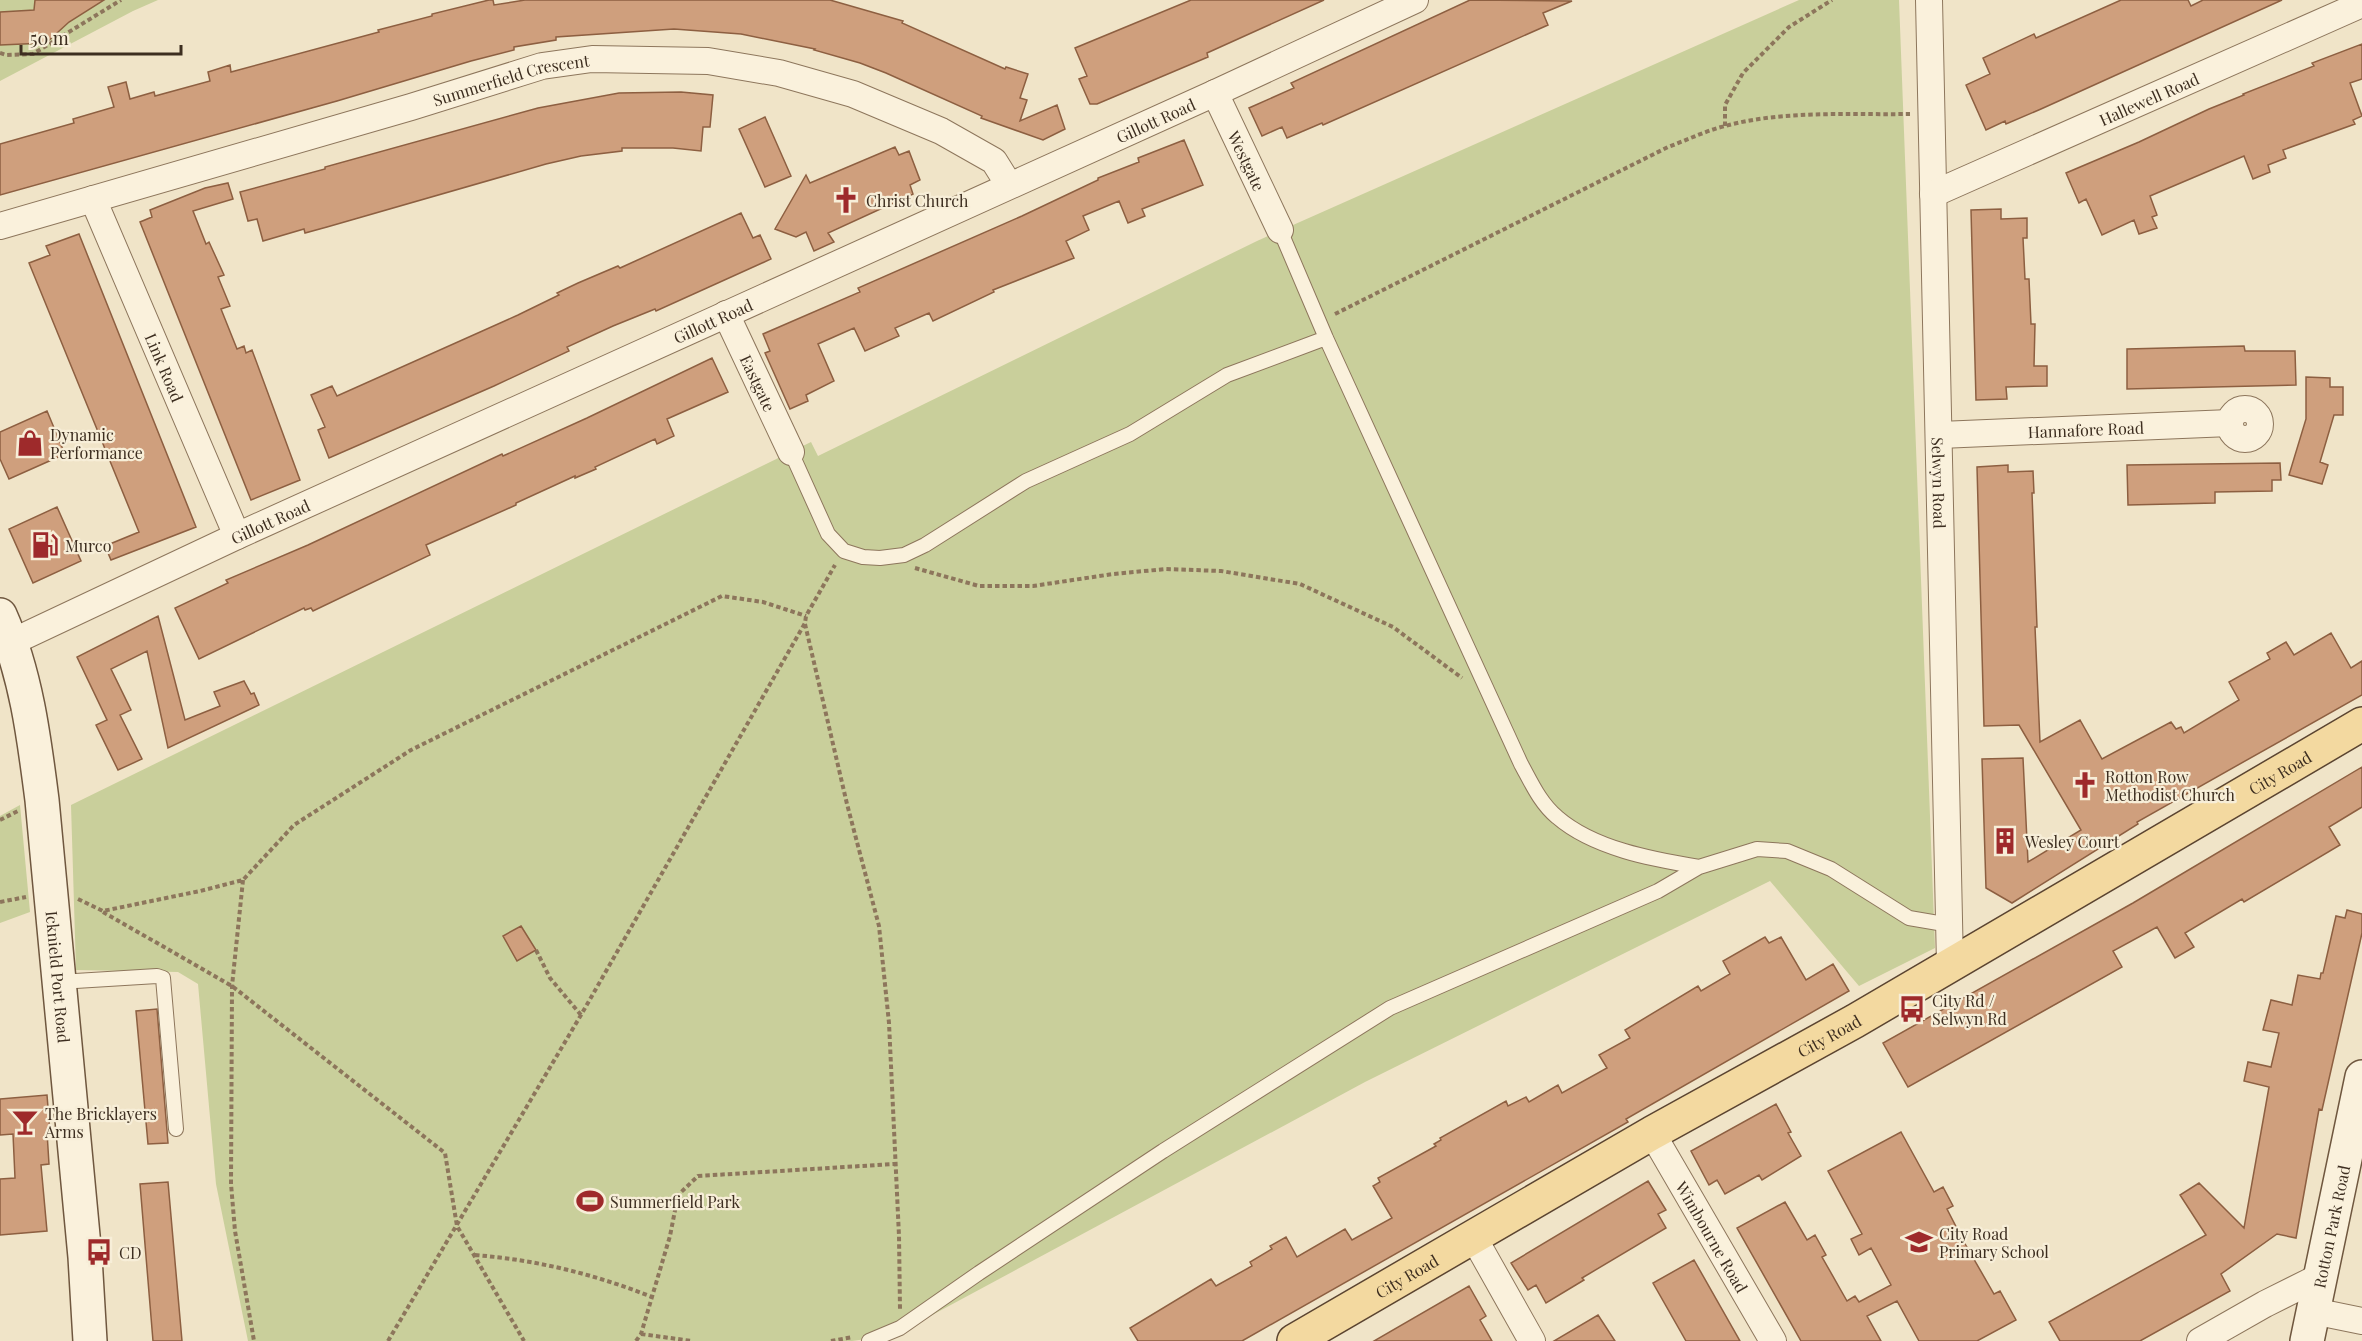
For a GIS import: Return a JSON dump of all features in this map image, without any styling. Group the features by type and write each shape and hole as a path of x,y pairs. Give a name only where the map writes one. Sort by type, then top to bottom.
{"main road":[{"name":"Icknield Port Road","path":"6,629 34,739 85,1257 90,1341"},
{"name":"City Road","path":"1294,1341 1652,1133 1855,1022 1950,964 2362,724"},
{"name":"Rotton Park Road","path":"2310,1326 2362,1081"}],"street":[{"name":"Gillott Road","path":"6,629 237,536 1215,93 1415,0"},
{"name":"Selwyn Road","path":"1929,0 1950,964"},
{"name":"Hallewell Road","path":"1934,194 2362,4"},
{"name":"Summerfield Crescent","path":"0,226 411,107 542,66 592,59 708,61 779,73 853,94 941,131 994,161 1009,185"},
{"name":"Westgate","path":"1215,93 1280,230"},
{"name":"Link Road","path":"93,199 237,536"},
{"name":"Eastgate","path":"726,314 791,452"},
{"name":"Hannafore Road","path":"1940,435 2230,423"},
{"name":"Wimbourne Road","path":"1652,1133 1773,1341"},
{"path":"1474,1238 1532,1341"},
{"path":"2200,1341 2319,1277"},
{"path":"2310,1326 2362,1321"}],"lane":[{"path":"1280,230 1326,338 1491,700 1531,783 1543,802 1557,818 1586,835 1615,847 1664,861 1699,867"},
{"path":"791,452 828,534 844,551 863,557 880,558 904,555 1026,481 1130,434 1227,375 1326,338"},
{"path":"869,1341 900,1328 1163,1151 1390,1008 1658,891 1699,867 1757,849 1787,851 1831,869 1909,918 1950,925"},
{"path":"59,982 157,975 163,978 176,1129"}],"path":[{"path":"0,53 6,55 33,54 121,0"},
{"path":"1725,126 1725,105 1743,73 1789,27 1832,0"},
{"path":"1326,338 1334,315 1668,147 1725,126 1770,118 1932,114"},
{"path":"844,551 827,577 806,616 805,623 847,804 879,926 889,1023 899,1236 900,1328"},
{"path":"880,558 979,586 1034,586 1113,574 1166,569 1221,571 1300,584 1393,627 1491,700"},
{"path":"103,911 243,880 294,825 411,750 722,596 763,602 806,616"},
{"path":"388,1341 581,1015 805,623"},
{"path":"243,880 232,986 231,1184 236,1231 254,1341"},
{"path":"51,894 80,899 232,986 445,1153 457,1226 524,1341"},
{"path":"536,950 550,978 581,1015"},
{"path":"636,1341 641,1335 670,1236 678,1195 698,1176 894,1164"},
{"path":"475,1255 544,1263 614,1282 652,1297"},
{"path":"641,1335 692,1341"}],"green space":[{"path":"0,0 158,0 0,81"},
{"name":"Summerfield Park","path":"1799,0 1899,0 1935,948 1859,986 1770,881 1365,1082 895,1335 852,1341 248,1341 216,1184 198,984 178,972 76,970 71,805 811,442 818,456 1257,241"},
{"path":"20,805 30,912 0,923 0,816"}],"building":[{"path":"35,0 104,0 69,22 46,43 0,45 0,12 34,10"},
{"path":"493,0 494,5 525,0 830,0 903,21 902,23 1005,69 1006,67 1028,74 1020,98 1027,100 1020,121 1057,105 1065,129 1043,140 981,118 982,116 886,73 815,49 741,34 674,29 556,37 556,40 514,47 514,50 337,101 0,195 0,144 74,123 73,119 114,107 108,87 126,82 130,99 154,92 155,96 210,81 208,72 230,65 231,72 379,32 378,30 432,16 432,14"},
{"path":"1191,0 1324,0 1207,53 1208,57 1097,104 1090,104 1079,79 1087,76 1075,48"},
{"path":"1470,0 1572,1 1543,13 1548,25 1323,125 1322,123 1287,138 1282,127 1262,136 1249,108 1294,88 1291,83"},
{"path":"2121,0 2188,0 2191,6 2203,0 2282,0 2041,109 1986,130 1966,85 1990,74 1983,58 2034,34 2036,38"},
{"path":"2362,44 2362,79 2350,83 2362,116 2353,120 2355,124 2283,150 2286,158 2268,165 2270,172 2253,179 2244,156 2150,196 2157,215 2152,217 2157,228 2139,234 2134,220 2102,235 2086,199 2079,203 2066,173 2243,94 2314,66 2312,63"},
{"path":"681,92 713,95 710,127 703,127 701,151 673,148 622,148 622,151 581,156 305,233 304,229 263,241 257,219 248,221 240,192 538,108 619,93"},
{"path":"765,117 791,176 765,187 739,129"},
{"path":"1184,140 1203,185 1142,209 1145,216 1128,223 1119,201 1083,216 1089,230 1066,241 1074,258 993,290 994,292 933,321 929,313 895,328 899,336 865,351 854,328 818,344 834,381 806,395 808,401 790,409 765,353 770,351 763,334 860,292 858,288 1022,216 1098,178 1139,162 1138,158"},
{"name":"Christ Church","path":"895,147 899,155 909,151 920,180 910,185 913,194 828,233 834,242 814,251 806,232 796,237 775,229 806,175 810,183"},
{"path":"228,183 233,199 193,211 206,244 209,242 224,275 218,277 230,306 221,309 237,349 244,346 246,353 252,350 300,480 251,500 140,222 152,217 150,210 205,188"},
{"path":"2001,209 2001,219 2027,218 2027,238 2023,238 2025,279 2029,279 2031,324 2035,324 2034,366 2047,366 2047,386 2006,387 2007,399 1976,400 1971,210"},
{"path":"741,213 753,238 760,235 771,259 656,311 655,309 613,326 567,347 569,351 494,386 329,458 318,430 325,427 311,395 332,386 337,396 518,315 578,283 618,266 620,268"},
{"path":"79,234 196,527 111,560 105,546 139,532 29,263 50,255 46,246"},
{"path":"2244,346 2245,351 2295,351 2296,385 2127,389 2127,349"},
{"path":"712,358 728,392 667,419 674,436 657,444 655,439 595,467 596,469 575,478 575,476 426,545 430,555 313,611 311,608 305,610 304,608 199,659 175,608 228,583 226,580 308,545 502,454 503,456 587,418"},
{"path":"2306,377 2330,378 2330,387 2343,387 2343,415 2334,415 2320,462 2328,465 2322,484 2289,475 2306,419"},
{"name":"Dynamic Performance","path":"47,411 65,454 9,479 0,459 0,432"},
{"path":"2280,463 2281,480 2272,480 2272,491 2215,492 2215,503 2128,505 2127,465"},
{"path":"2008,465 2008,472 2033,471 2037,627 2035,627 2040,742 2080,720 2102,759 2171,722 2176,729 2181,727 2184,733 2239,700 2229,682 2270,659 2267,653 2286,642 2294,655 2331,633 2351,668 2362,661 2362,695 2137,822 2138,824 2012,903 1986,888 1982,759 2023,758 2028,862 2081,830 2019,725 1984,726 1977,467"},
{"name":"Murco","path":"57,507 81,561 33,583 9,529"},
{"path":"158,616 185,720 220,706 214,692 244,681 251,694 254,693 259,705 168,748 147,651 111,669 131,710 120,715 142,759 118,770 96,725 107,720 77,657"},
{"path":"2362,767 2362,807 2329,827 2340,845 2244,902 2242,899 2185,933 2194,947 2175,958 2157,927 2113,951 2122,967 1908,1087 1883,1043 2133,903"},
{"path":"2347,910 2362,914 2362,933 2322,1110 2319,1109 2296,1238 2277,1234 2221,1274 2230,1291 2140,1341 2060,1341 2049,1322 2206,1235 2180,1195 2199,1183 2244,1228 2269,1087 2244,1081 2248,1062 2271,1067 2279,1033 2263,1030 2271,1000 2292,1005 2298,975 2320,979 2336,916 2345,918"},
{"path":"521,926 536,950 517,961 503,936"},
{"path":"1765,937 1769,943 1781,937 1806,980 1833,964 1849,991 1626,1119 1628,1122 1242,1341 1138,1341 1130,1328 1211,1279 1216,1286 1252,1266 1250,1262 1272,1249 1270,1246 1286,1237 1297,1257 1345,1229 1352,1240 1392,1218 1373,1186 1380,1182 1378,1178 1436,1146 1434,1144 1441,1140 1440,1138 1506,1101 1508,1106 1526,1097 1529,1102 1558,1085 1562,1093 1607,1068 1599,1055 1630,1038 1625,1030 1698,986 1701,991 1730,974 1723,961"},
{"path":"157,1009 168,1143 148,1144 136,1011"},
{"path":"47,1095 50,1132 47,1132 49,1164 41,1165 47,1231 0,1235 0,1179 15,1178 13,1134 0,1135 0,1099"},
{"path":"1776,1104 1801,1156 1762,1180 1759,1175 1725,1194 1717,1180 1709,1185 1691,1151"},
{"path":"1901,1132 1934,1192 1943,1187 1953,1206 1947,1209 1964,1242 1994,1294 2000,1291 2016,1320 1977,1341 1919,1341 1897,1301 1867,1316 1881,1341 1801,1341 1737,1228 1785,1202 1807,1240 1815,1235 1826,1255 1822,1257 1847,1301 1855,1296 1859,1302 1891,1285 1871,1248 1859,1255 1851,1239 1862,1234 1828,1171"},
{"path":"1648,1181 1666,1210 1658,1214 1666,1228 1582,1278 1584,1280 1546,1303 1536,1285 1528,1290 1511,1263"},
{"path":"168,1182 182,1341 153,1341 140,1184"},
{"path":"1694,1260 1740,1341 1686,1341 1653,1283"},
{"path":"1469,1286 1486,1316 1480,1320 1492,1341 1374,1341"},
{"path":"1598,1315 1615,1341 1554,1341"}],"place":[{"name":"Christ Church","path":"846,200"},
{"name":"Dynamic Performance","path":"30,443"},
{"name":"Murco","path":"45,545"},
{"name":"Rotton Row Methodist Church","path":"2085,785"},
{"name":"Wesley Court","path":"2005,841"},
{"name":"City Rd / Selwyn Rd","path":"1912,1009"},
{"name":"The Bricklayers Arms","path":"25,1122"},
{"name":"Summerfield Park","path":"590,1201"},
{"name":"City Road Primary School","path":"1919,1242"},
{"name":"CD","path":"99,1252"}]}
